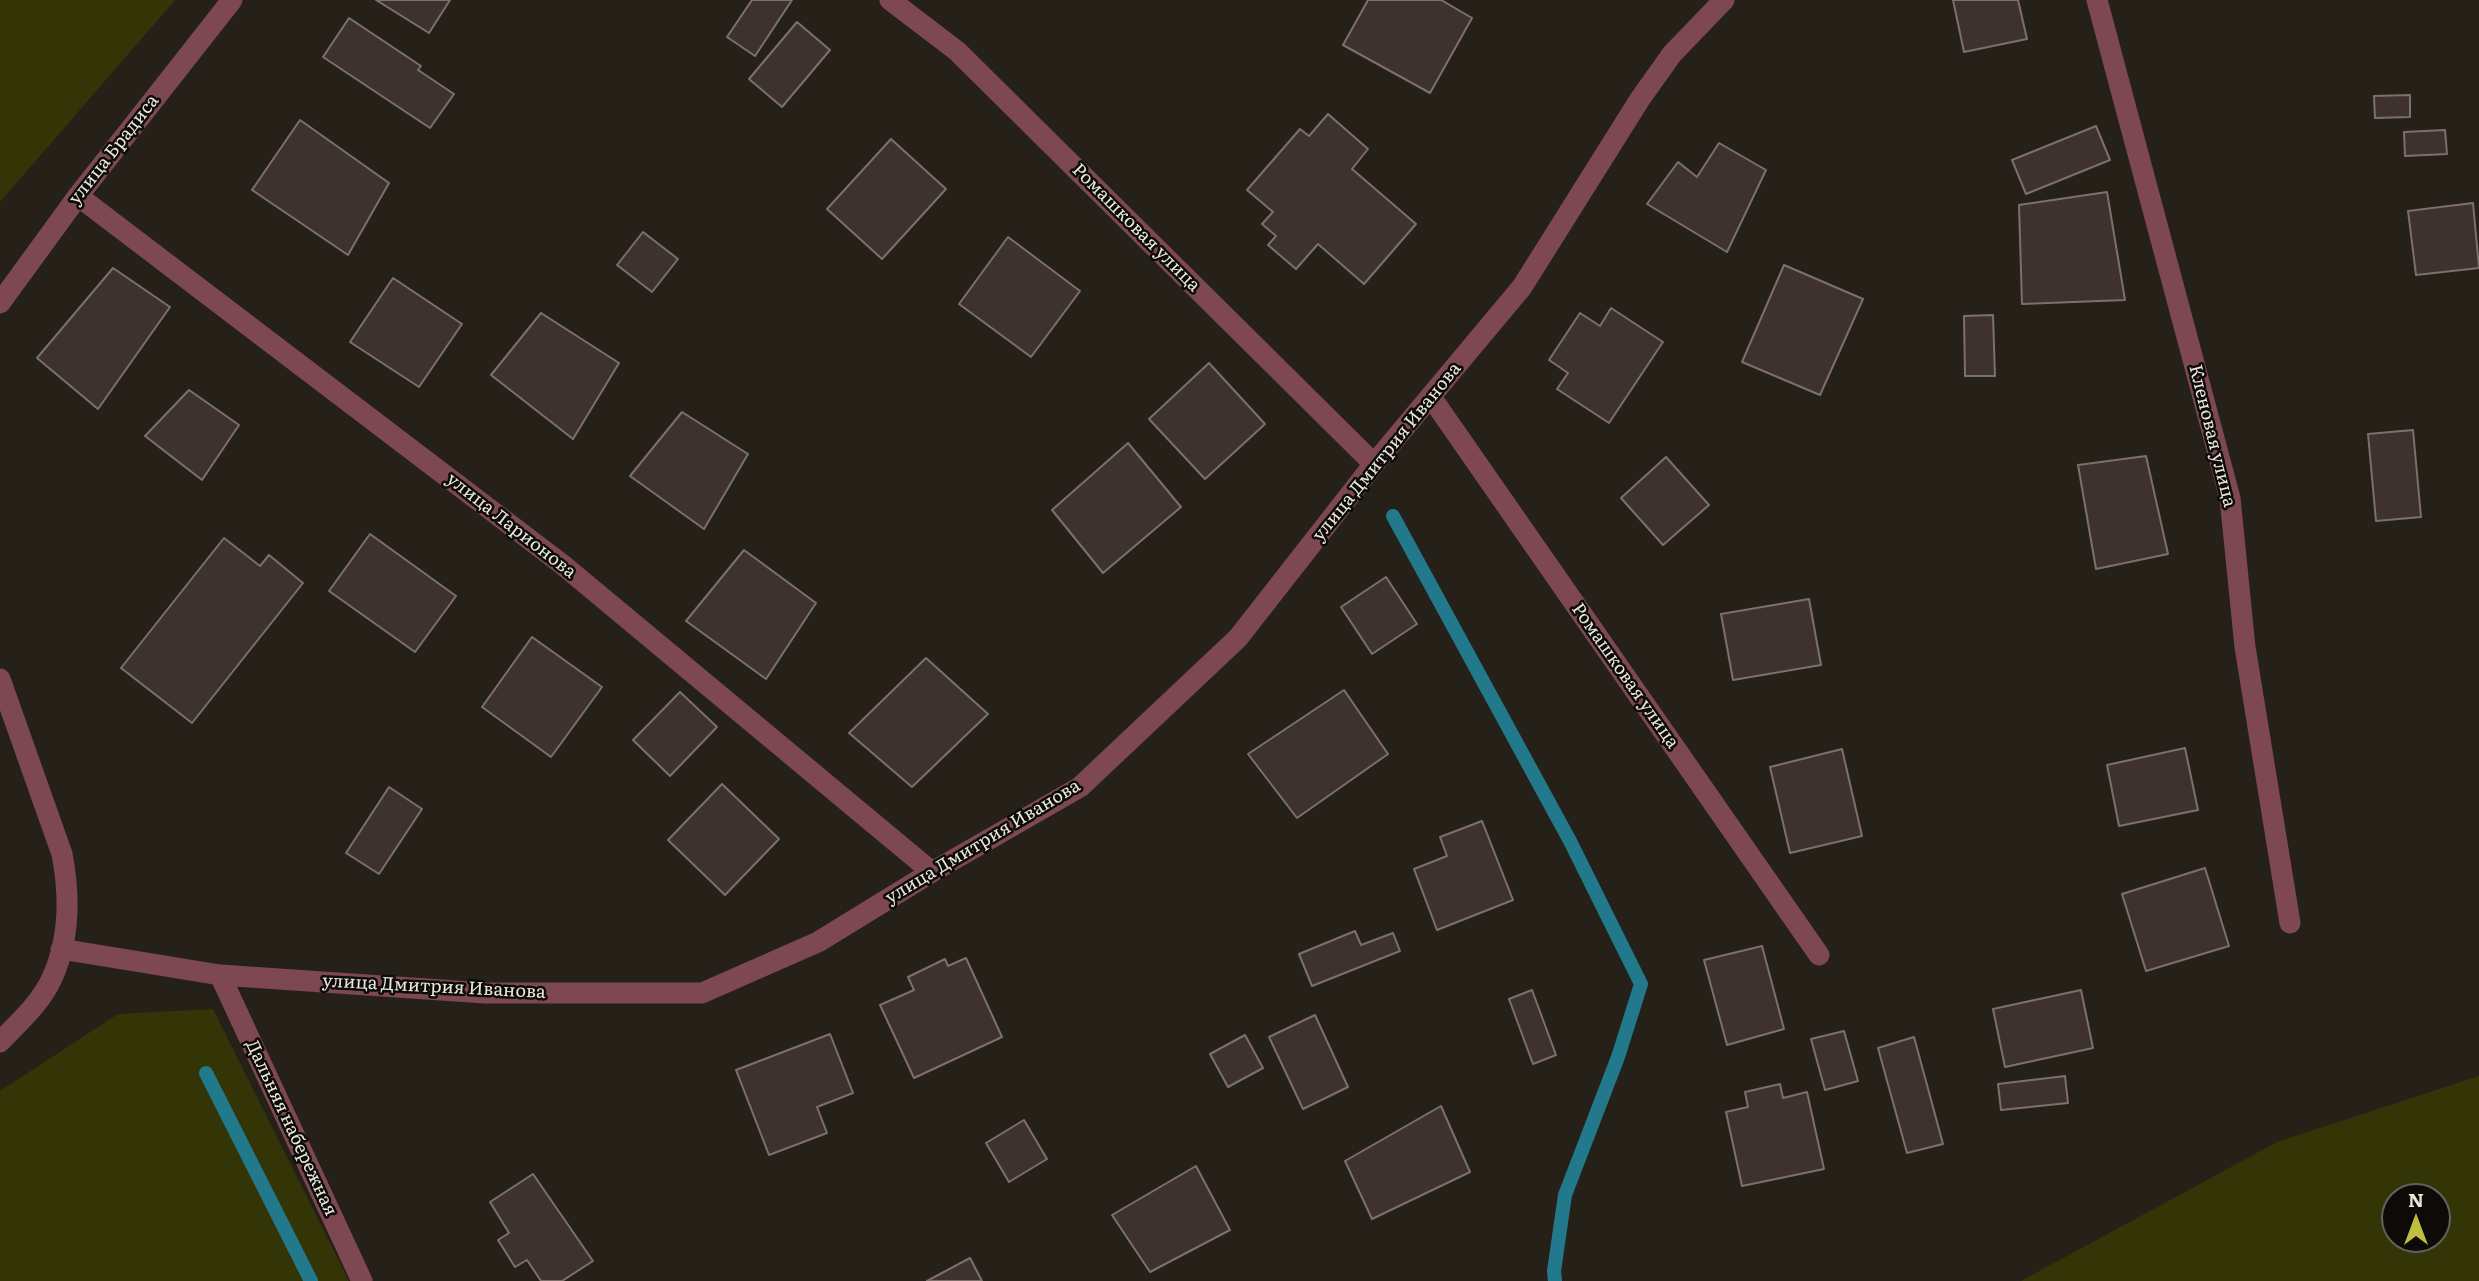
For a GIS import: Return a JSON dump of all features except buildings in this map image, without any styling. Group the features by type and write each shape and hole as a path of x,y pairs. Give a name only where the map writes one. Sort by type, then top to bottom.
{"street":[{"name":"улица Брадиса","path":"0,303 78,196 232,0"},
{"name":"Ромашковая улица","path":"890,0 957,51 1374,464"},
{"name":"улица Дмитрия Иванова","path":"61,949 220,975 485,993 702,993 818,942 1080,786 1238,638 1374,464 1522,287 1640,99 1672,54 1724,0"},
{"name":"Кленовая улица","path":"2097,0 2230,498 2245,647 2290,923"},
{"name":"улица Ларионова","path":"78,196 563,565 932,872"},
{"name":"Ромашковая улица","path":"1431,397 1819,955"},
{"path":"0,679 62,854 68,906 61,949 52,979 34,1005 0,1042"},
{"name":"Дальняя набережная","path":"220,975 362,1281"}],"shaded area":[{"path":"0,0 175,0 0,202"},
{"path":"213,1009 349,1281 0,1281 0,1091 118,1014"},
{"path":"2479,1076 2479,1281 2021,1281 2277,1142"}],"waterway":[{"path":"1393,516 1570,841 1641,984 1618,1057 1565,1195 1554,1271 1555,1281"},
{"path":"206,1073 311,1281"}]}
